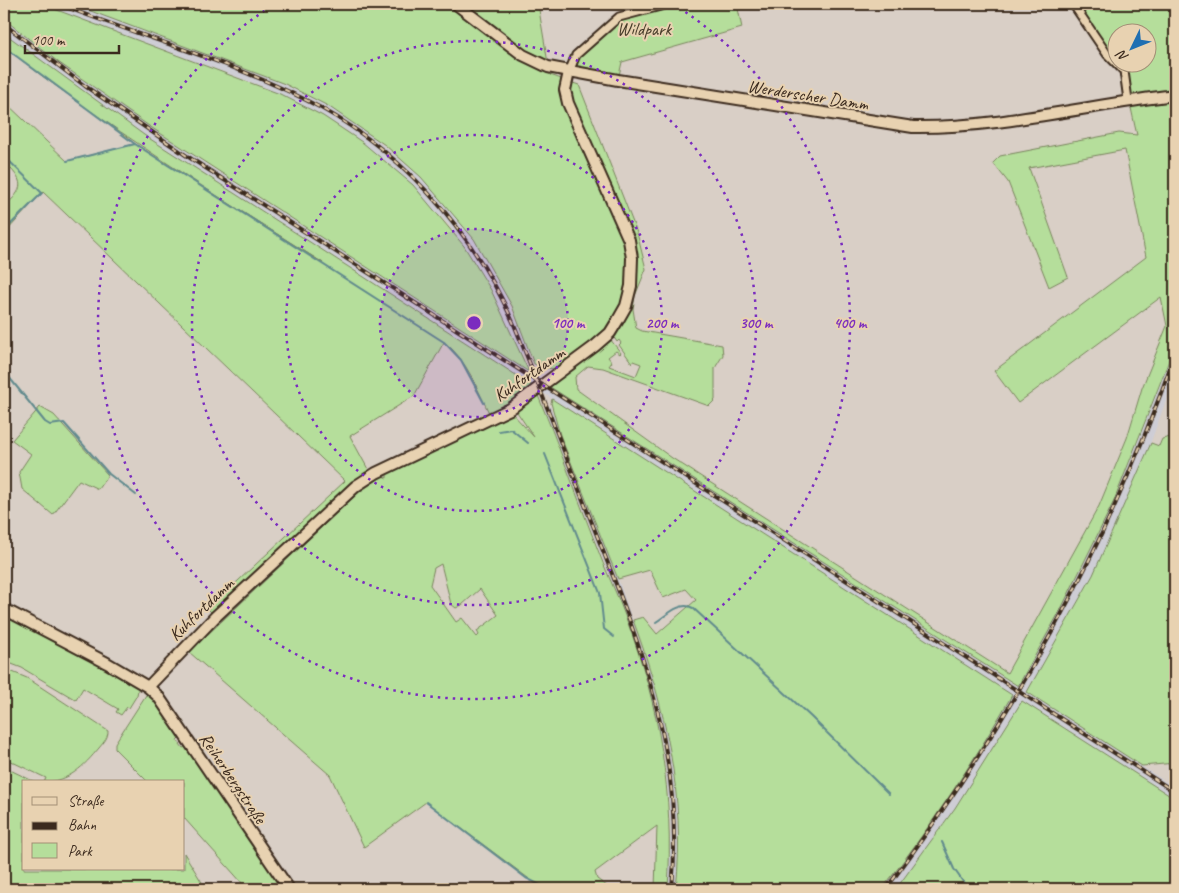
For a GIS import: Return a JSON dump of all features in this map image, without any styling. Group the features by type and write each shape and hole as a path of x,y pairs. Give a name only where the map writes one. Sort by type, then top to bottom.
{"street":[{"name":"Werderscher Damm","path":"456,4 532,60 569,72 913,127 955,128 999,123 1128,100 1175,95"},
{"name":"Kuhfortdamm","path":"148,687 215,617 356,486 376,472 510,409 595,346 613,329 630,294 632,258 629,240 568,103 566,90 569,72 576,55 618,17 668,4"},
{"path":"1073,4 1106,54 1124,71 1128,100"},
{"name":"Reiherbergstraße","path":"4,609 46,630 148,687 158,696 289,889"}],"shaded area":[{"path":"41,4 72,4 269,77 328,106 368,133 421,177 474,239 501,284 530,351 520,355 491,290 449,225 392,166 347,131 302,105 264,87"},
{"path":"4,19 58,62 206,164 1017,686 1060,611 1114,501 1175,345 1175,376 1146,455 1093,575 1027,692 1175,788 1175,799 1022,701 955,808 910,871 896,889 882,889 909,855 980,749 839,584 144,135 4,33"},
{"path":"550,406 618,579 661,703 671,754 677,804 678,855 676,889 668,889 671,829 669,804 664,754 653,705 626,618 544,409"}],"green space":[{"path":"4,4 41,4 280,94 323,116 362,142 413,185 464,246 491,290 529,372 149,126 58,62 4,19"},
{"path":"72,4 538,4 550,75 579,85 637,233 646,269 635,296 633,309 636,328 642,331 722,345 723,355 715,368 715,400 709,406 603,368 588,366 575,377 576,389 672,458 1007,673 1099,506 1127,438 1142,388 1167,326 1161,297 1018,403 994,371 1146,257 1125,150 1029,168 1068,277 1049,287 1008,182 993,163 1000,156 1119,133 1137,135 1121,72 1156,72 1156,22 1106,22 1106,47 1078,4 1175,4 1175,345 1114,501 1060,611 1018,686 547,385 610,339 621,353 616,351 608,357 612,362 609,366 636,376 641,364 633,361 632,363 619,345 621,343 619,340 617,342 613,336 627,292 609,330 557,369 544,368 534,364 512,306 474,239 421,177 385,145 328,106 285,84"},
{"name":"Wildpark","path":"634,4 737,4 742,28 622,62 618,80 569,72 580,52 588,43"},
{"path":"4,33 144,135 533,386 509,406 490,415 465,366 444,342 414,396 350,436 369,471 214,615 208,609 345,481 43,192 4,234 4,207 16,195 20,185 16,175 4,162 4,101 67,161 135,144 240,210 120,132 42,76 4,47"},
{"path":"537,393 638,651 648,684 662,752 669,820 668,889 655,889 657,826 595,872 597,879 611,889 548,889 536,884 426,802 364,847 330,775 189,652 358,493 383,476 387,478 387,470 512,413 534,437 515,409","holes":["441,564 451,604 456,608 462,605 480,589 498,615 477,631 479,635 477,637 462,618 456,622 430,585 434,568"]},
{"path":"552,399 1012,695 950,795 882,889 676,889 678,820 670,752 655,685 633,620 643,617 657,634 696,600 686,589 663,598 650,570 618,579 560,435 551,403"},
{"path":"40,407 54,415 108,475 98,489 79,480 53,515 22,489 19,472 31,454 12,440"},
{"path":"1175,436 1175,763 1142,766 1027,692 1093,575 1151,443 1159,446 1162,439"},
{"path":"4,612 139,685 137,695 129,708 127,707 121,715 116,712 118,709 83,688 76,700 22,668 4,661 4,653 10,639 4,636"},
{"path":"10,671 27,678 108,731 105,740 82,767 68,776 57,780 45,780 46,778 4,758 4,681"},
{"path":"146,695 156,700 181,737 177,740 183,748 187,746 284,889 244,889 243,884 185,819 185,780 146,780 115,749 115,743"},
{"path":"1022,701 1175,799 1175,889 896,889 955,808"},
{"path":"4,767 31,780 22,780 22,870 185,870 185,855 206,889 4,889"}],"waterway":[{"path":"4,47 135,144 444,342 461,360 484,403"},
{"path":"67,161 135,144"},
{"path":"4,156 42,193 4,231"},
{"path":"4,371 45,422 50,425 64,423 109,474 136,495"},
{"path":"499,431 511,429 528,443"},
{"path":"545,454 600,593 604,629 614,637"},
{"path":"656,622 683,606 693,608 811,717 889,794"},
{"path":"426,802 526,878 548,889"},
{"path":"942,842 954,869 968,889"}],"railway":[{"path":"58,4 242,71 302,98 337,117 369,139 399,164 452,221 475,253 513,322 542,393 624,605 654,696 664,742 671,789 674,838 672,889"},
{"path":"4,24 85,86 187,156 1175,792"},
{"path":"886,889 974,763 1052,633 1119,497 1175,354"}]}
